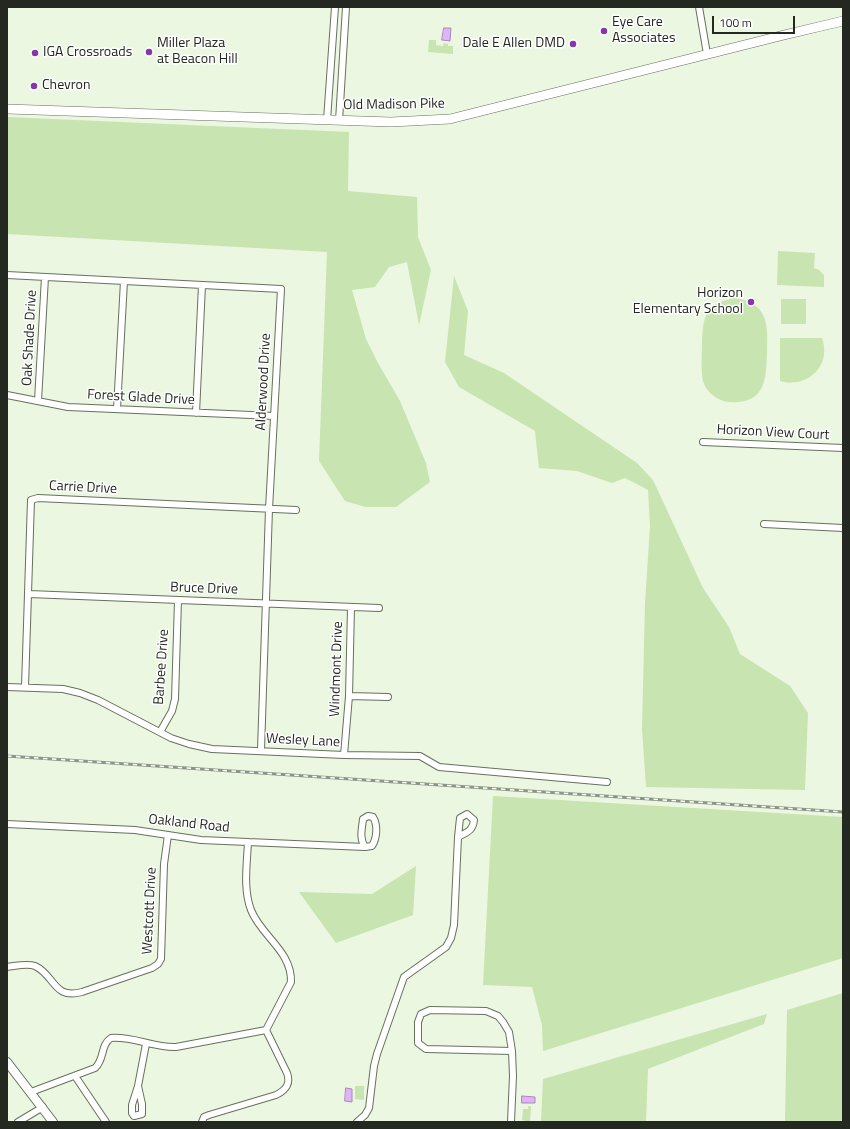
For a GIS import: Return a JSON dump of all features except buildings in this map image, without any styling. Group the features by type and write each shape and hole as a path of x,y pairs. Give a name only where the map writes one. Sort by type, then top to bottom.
{"main road":[{"name":"Old Madison Pike","path":"7,109 339,121 398,122 450,119 843,21"}],"street":[{"path":"327,120 335,7"},
{"path":"339,121 346,7"},
{"path":"699,7 707,54"},
{"path":"332,54 343,56"},
{"name":"Alderwood Drive","path":"7,275 281,289 269,509 261,750"},
{"name":"Oak Shade Drive","path":"38,401 45,277"},
{"path":"117,409 124,281"},
{"path":"196,413 202,285"},
{"name":"Forest Glade Drive","path":"7,395 68,407 274,416"},
{"name":"Horizon View Court","path":"703,442 843,448"},
{"name":"Carrie Drive","path":"25,687 31,500 38,498 296,510"},
{"path":"764,524 843,528"},
{"name":"Bruce Drive","path":"29,594 379,608"},
{"name":"Barbee Drive","path":"160,732 172,711 175,700 178,600"},
{"name":"Windmont Drive","path":"344,755 349,696 351,607"},
{"name":"Wesley Lane","path":"7,687 63,689 80,693 171,738 212,749 261,750 344,755 420,756 439,767 607,782"},
{"path":"349,696 388,697"},
{"path":"368,816 373,817 375,821 375,840 372,846 365,847 361,838 363,819 368,816"},
{"name":"Oakland Road","path":"8,823 135,830 201,840 365,847"},
{"name":"Westcott Drive","path":"7,967 25,965 36,966 60,991 71,994 82,992 152,968 158,964 161,959 164,864 168,835"},
{"path":"357,1122 365,1115 369,1108 374,1066 377,1054 404,977 446,946 452,938 454,925 458,838"},
{"path":"248,842 247,893 251,911 260,925 284,954 292,973 291,982 266,1030"},
{"path":"511,1122 513,1076 512,1052 509,1032 504,1022 498,1016 486,1011 430,1010 421,1014 418,1022 418,1043 426,1049 512,1052"},
{"path":"31,1092 75,1076 99,1065 105,1043 112,1038 167,1048 184,1047 266,1030"},
{"path":"202,1122 204,1118 209,1115 276,1095 288,1086 289,1078 266,1030"},
{"path":"138,1086 146,1044"},
{"path":"7,1062 53,1122"},
{"path":"75,1076 106,1122"},
{"path":"18,1122 43,1107"}],"green space":[{"path":"429,40 436,40 436,45 443,46 444,43 448,44 448,46 453,46 453,54 428,52"},
{"path":"7,117 349,132 348,191 417,197 418,237 431,270 419,325 407,262 389,267 375,287 352,290 366,339 400,401 426,463 430,482 396,507 366,507 345,501 319,461 327,252 7,234"},
{"path":"778,251 815,253 814,268 819,270 824,275 824,287 777,285"},
{"path":"454,276 468,311 464,355 504,373 637,463 653,480 703,588 729,627 740,654 790,686 808,713 805,790 646,787 642,729 645,603 650,526 648,490 625,478 612,483 577,471 539,468 535,431 459,387 445,362"},
{"path":"734,298 745,300 754,304 760,309 764,316 767,332 766,369 763,384 760,391 755,396 748,400 738,402 724,401 711,394 706,388 702,378 702,334 705,319 711,308 717,304"},
{"path":"781,299 806,299 806,324 781,324"},
{"path":"780,338 822,338 824,348 823,358 815,373 799,382 790,383 780,381"},
{"path":"493,796 843,817 843,958 543,1051 542,1025 532,987 483,985"},
{"path":"416,866 413,915 336,943 299,892 372,894"},
{"path":"843,993 843,1122 785,1122 787,1010"},
{"path":"767,1014 764,1024 648,1069 646,1122 541,1122 543,1079"},
{"path":"355,1086 364,1086 364,1100 355,1099"},
{"path":"528,1106 531,1106 530,1122 522,1120 523,1109 528,1109"}],"shaded area":[{"path":"444,28 451,28 450,41 442,40"},
{"path":"346,1088 352,1089 352,1102 345,1101"},
{"path":"522,1096 535,1097 535,1103 522,1103"}],"railway":[{"path":"7,756 843,812"}],"place":[{"name":"Eye Care Associates","path":"604,31"},
{"name":"Dale E Allen DMD","path":"573,44"},
{"name":"Miller Plaza at Beacon Hill","path":"149,52"},
{"name":"IGA Crossroads","path":"35,53"},
{"name":"Chevron","path":"34,86"},
{"name":"Horizon Elementary School","path":"751,302"}]}
